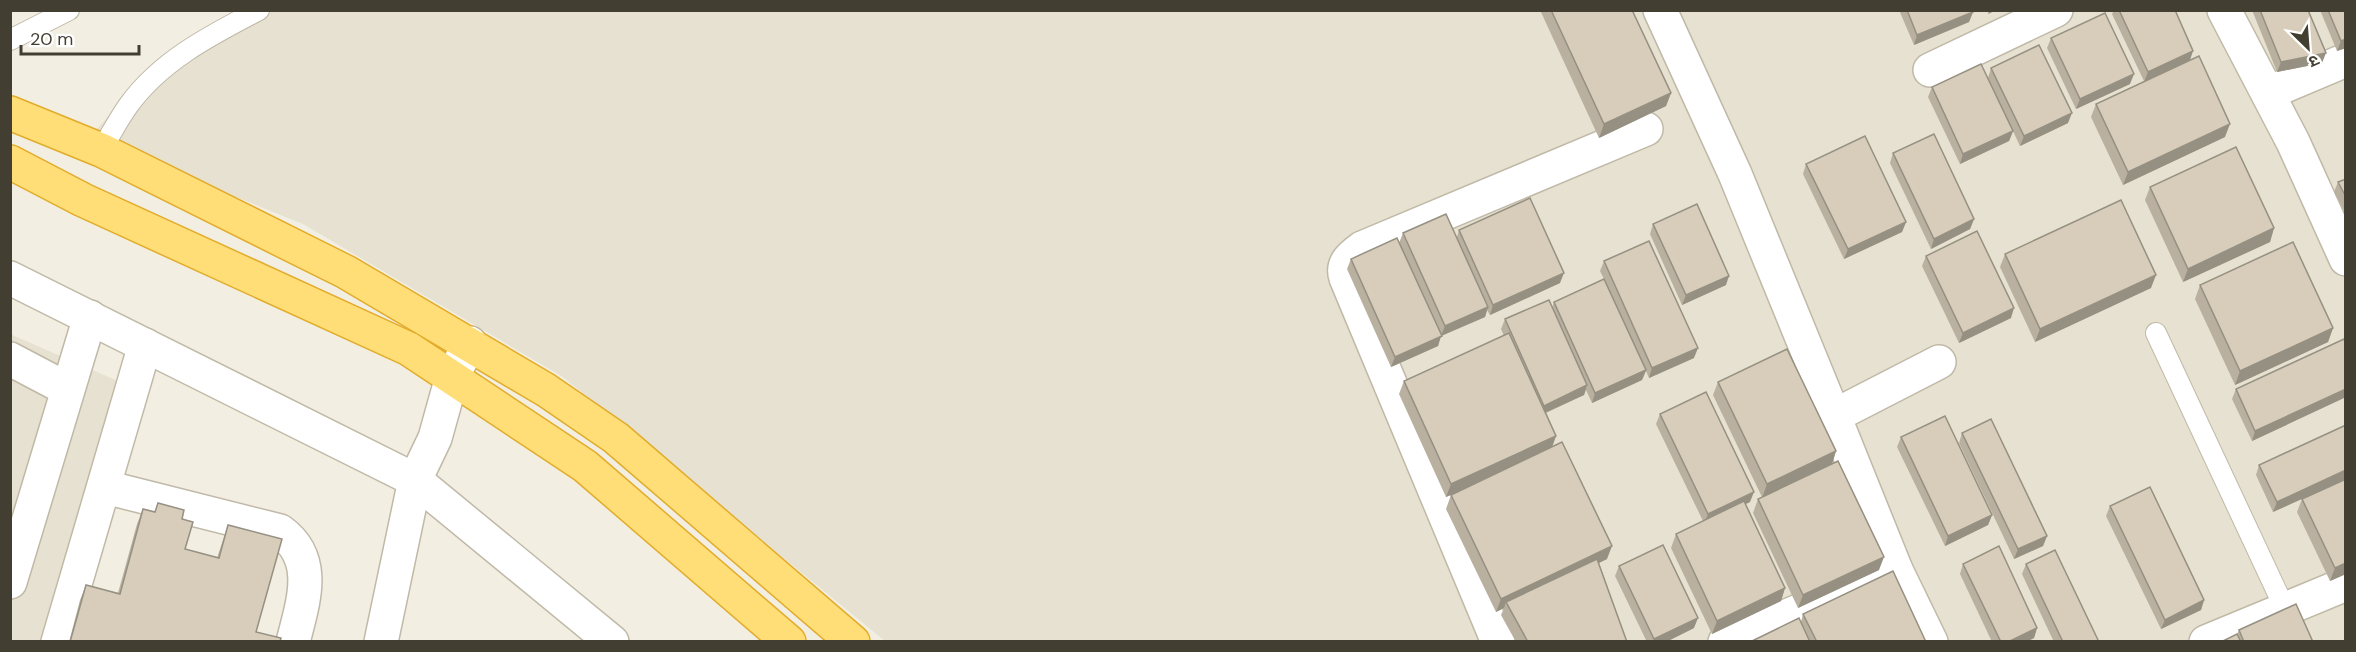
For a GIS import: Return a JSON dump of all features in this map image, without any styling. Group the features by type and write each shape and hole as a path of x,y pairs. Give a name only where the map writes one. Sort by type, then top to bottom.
{"highway":[{"path":"10,113 101,150 346,272 470,343 616,438 853,642"},
{"path":"10,162 83,200 409,349 585,466 789,642"}],"street":[{"path":"1660,10 1735,174 1896,570 1930,642"},
{"path":"1930,70 2056,10"},
{"path":"2224,10 2268,93 2346,259"},
{"path":"2268,93 2346,60"},
{"path":"1498,642 1346,278 1345,265 1351,256 1362,248 1646,129"},
{"path":"10,278 415,480 612,642"},
{"path":"10,582 90,318"},
{"path":"381,642 415,480 435,438 452,377 470,343"},
{"path":"58,642 145,345"},
{"path":"10,359 67,390"},
{"path":"1834,416 1939,362"},
{"path":"105,487 280,531 294,541 302,555 305,569 301,607 293,642"},
{"path":"1725,642 1896,570"},
{"path":"2206,642 2346,584"}],"lane":[{"path":"10,40 69,10"},
{"path":"101,150 127,107 169,64 215,33 259,10"},
{"path":"2156,333 2285,609"}],"shaded area":[{"path":"234,11 2345,11 2345,641 885,641 563,377 303,224 89,138 153,66 187,39"},
{"path":"10,334 120,382 48,641 11,641"}],"building":[{"path":"1551,10 1632,10 1671,93 1604,124"},
{"path":"1907,10 1972,10 1973,12 1917,35"},
{"path":"2119,10 2175,10 2193,51 2148,72"},
{"path":"2260,10 2308,10 2326,53 2281,62"},
{"path":"2328,10 2346,10 2346,39 2341,41"},
{"path":"2105,13 2134,74 2080,99 2051,38"},
{"path":"2039,45 2072,113 2024,136 1991,68"},
{"path":"2199,56 2230,124 2128,172 2096,104"},
{"path":"1981,64 2013,131 1963,154 1932,87"},
{"path":"1934,134 1974,219 1934,239 1893,153"},
{"path":"1865,136 1906,222 1848,249 1806,164"},
{"path":"2236,147 2274,228 2188,269 2150,187"},
{"path":"2346,179 2346,197 2338,182"},
{"path":"1530,198 1564,273 1493,305 1459,230"},
{"path":"2121,200 2156,275 2040,329 2005,254"},
{"path":"1697,204 1729,276 1686,295 1653,224"},
{"path":"1446,214 1488,307 1445,326 1403,233"},
{"path":"1977,231 2014,308 1963,333 1926,256"},
{"path":"1397,238 1442,336 1395,357 1351,259"},
{"path":"1649,241 1698,348 1652,368 1604,261"},
{"path":"2293,242 2333,328 2240,371 2200,285"},
{"path":"1604,279 1646,370 1595,393 1554,302"},
{"path":"1549,300 1587,385 1544,406 1505,319"},
{"path":"1509,333 1556,436 1451,484 1404,381"},
{"path":"2344,339 2346,343 2346,389 2255,431 2236,389"},
{"path":"1787,349 1836,451 1767,484 1718,382"},
{"path":"1706,392 1754,492 1708,514 1660,414"},
{"path":"1945,416 1992,515 1948,536 1901,437"},
{"path":"1991,419 2047,536 2018,549 1962,433"},
{"path":"2346,425 2346,470 2277,502 2259,465"},
{"path":"1562,442 1612,546 1501,599 1451,495"},
{"path":"1838,461 1884,557 1803,595 1758,499"},
{"path":"2346,479 2346,563 2335,568 2302,499"},
{"path":"2150,487 2204,600 2165,620 2110,506"},
{"path":"1744,501 1785,588 1717,621 1676,534"},
{"path":"158,503 184,510 182,519 193,522 185,549 219,558 228,525 282,539 256,632 281,638 280,642 70,642 86,585 120,594 143,509 155,512"},
{"path":"1663,545 1698,618 1654,639 1619,566"},
{"path":"1999,546 2037,628 2008,642 2001,642 1963,564"},
{"path":"2055,550 2099,642 2063,642 2026,564"},
{"path":"1597,559 1627,642 1528,642 1506,602"},
{"path":"1893,571 1926,642 1817,642 1803,614"},
{"path":"2296,604 2313,642 2244,642 2239,630"},
{"path":"1799,618 1810,642 1750,642"},
{"path":"2237,634 2241,642 2221,642"}]}
